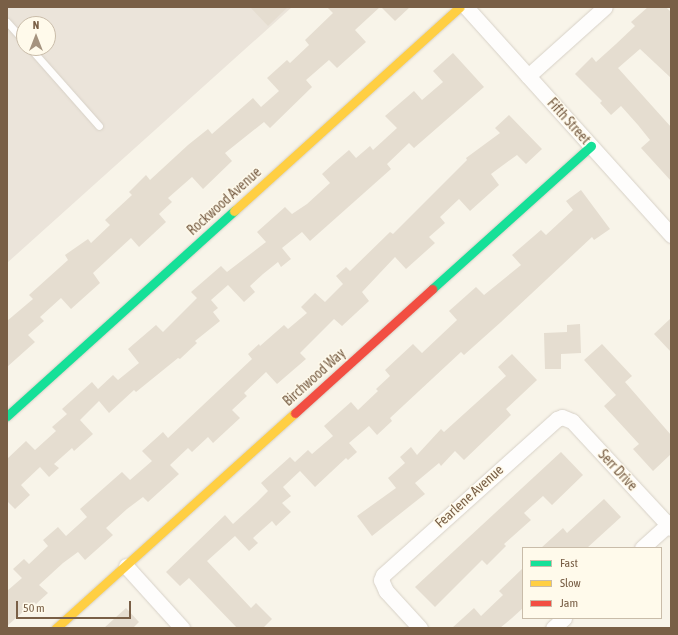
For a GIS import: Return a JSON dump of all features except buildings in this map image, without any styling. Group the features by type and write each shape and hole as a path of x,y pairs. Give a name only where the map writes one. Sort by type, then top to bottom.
{"street":[{"name":"Rockwood Avenue","path":"7,416 460,7"},
{"name":"Fifth Street","path":"466,7 671,235"},
{"path":"528,76 605,7"},
{"name":"Birchwood Way","path":"56,628 591,146"},
{"name":"Serr Drive","path":"562,417 572,421 670,525"},
{"name":"Fearlene Avenue","path":"420,628 386,591 382,580 386,570 552,422 562,417"},
{"path":"643,547 670,525"},
{"path":"126,566 182,628"},
{"path":"553,628 563,619"}],"lane":[{"path":"7,22 16,32"},
{"path":"37,56 99,126"}],"shaded area":[{"path":"7,7 292,7 7,263"}],"traffic: fast":[{"path":"432,289 591,146"},
{"path":"7,416 234,211"}],"traffic: slow":[{"path":"234,211 460,7"},
{"path":"56,628 295,413"}],"traffic: jam":[{"path":"295,413 432,289"}]}
